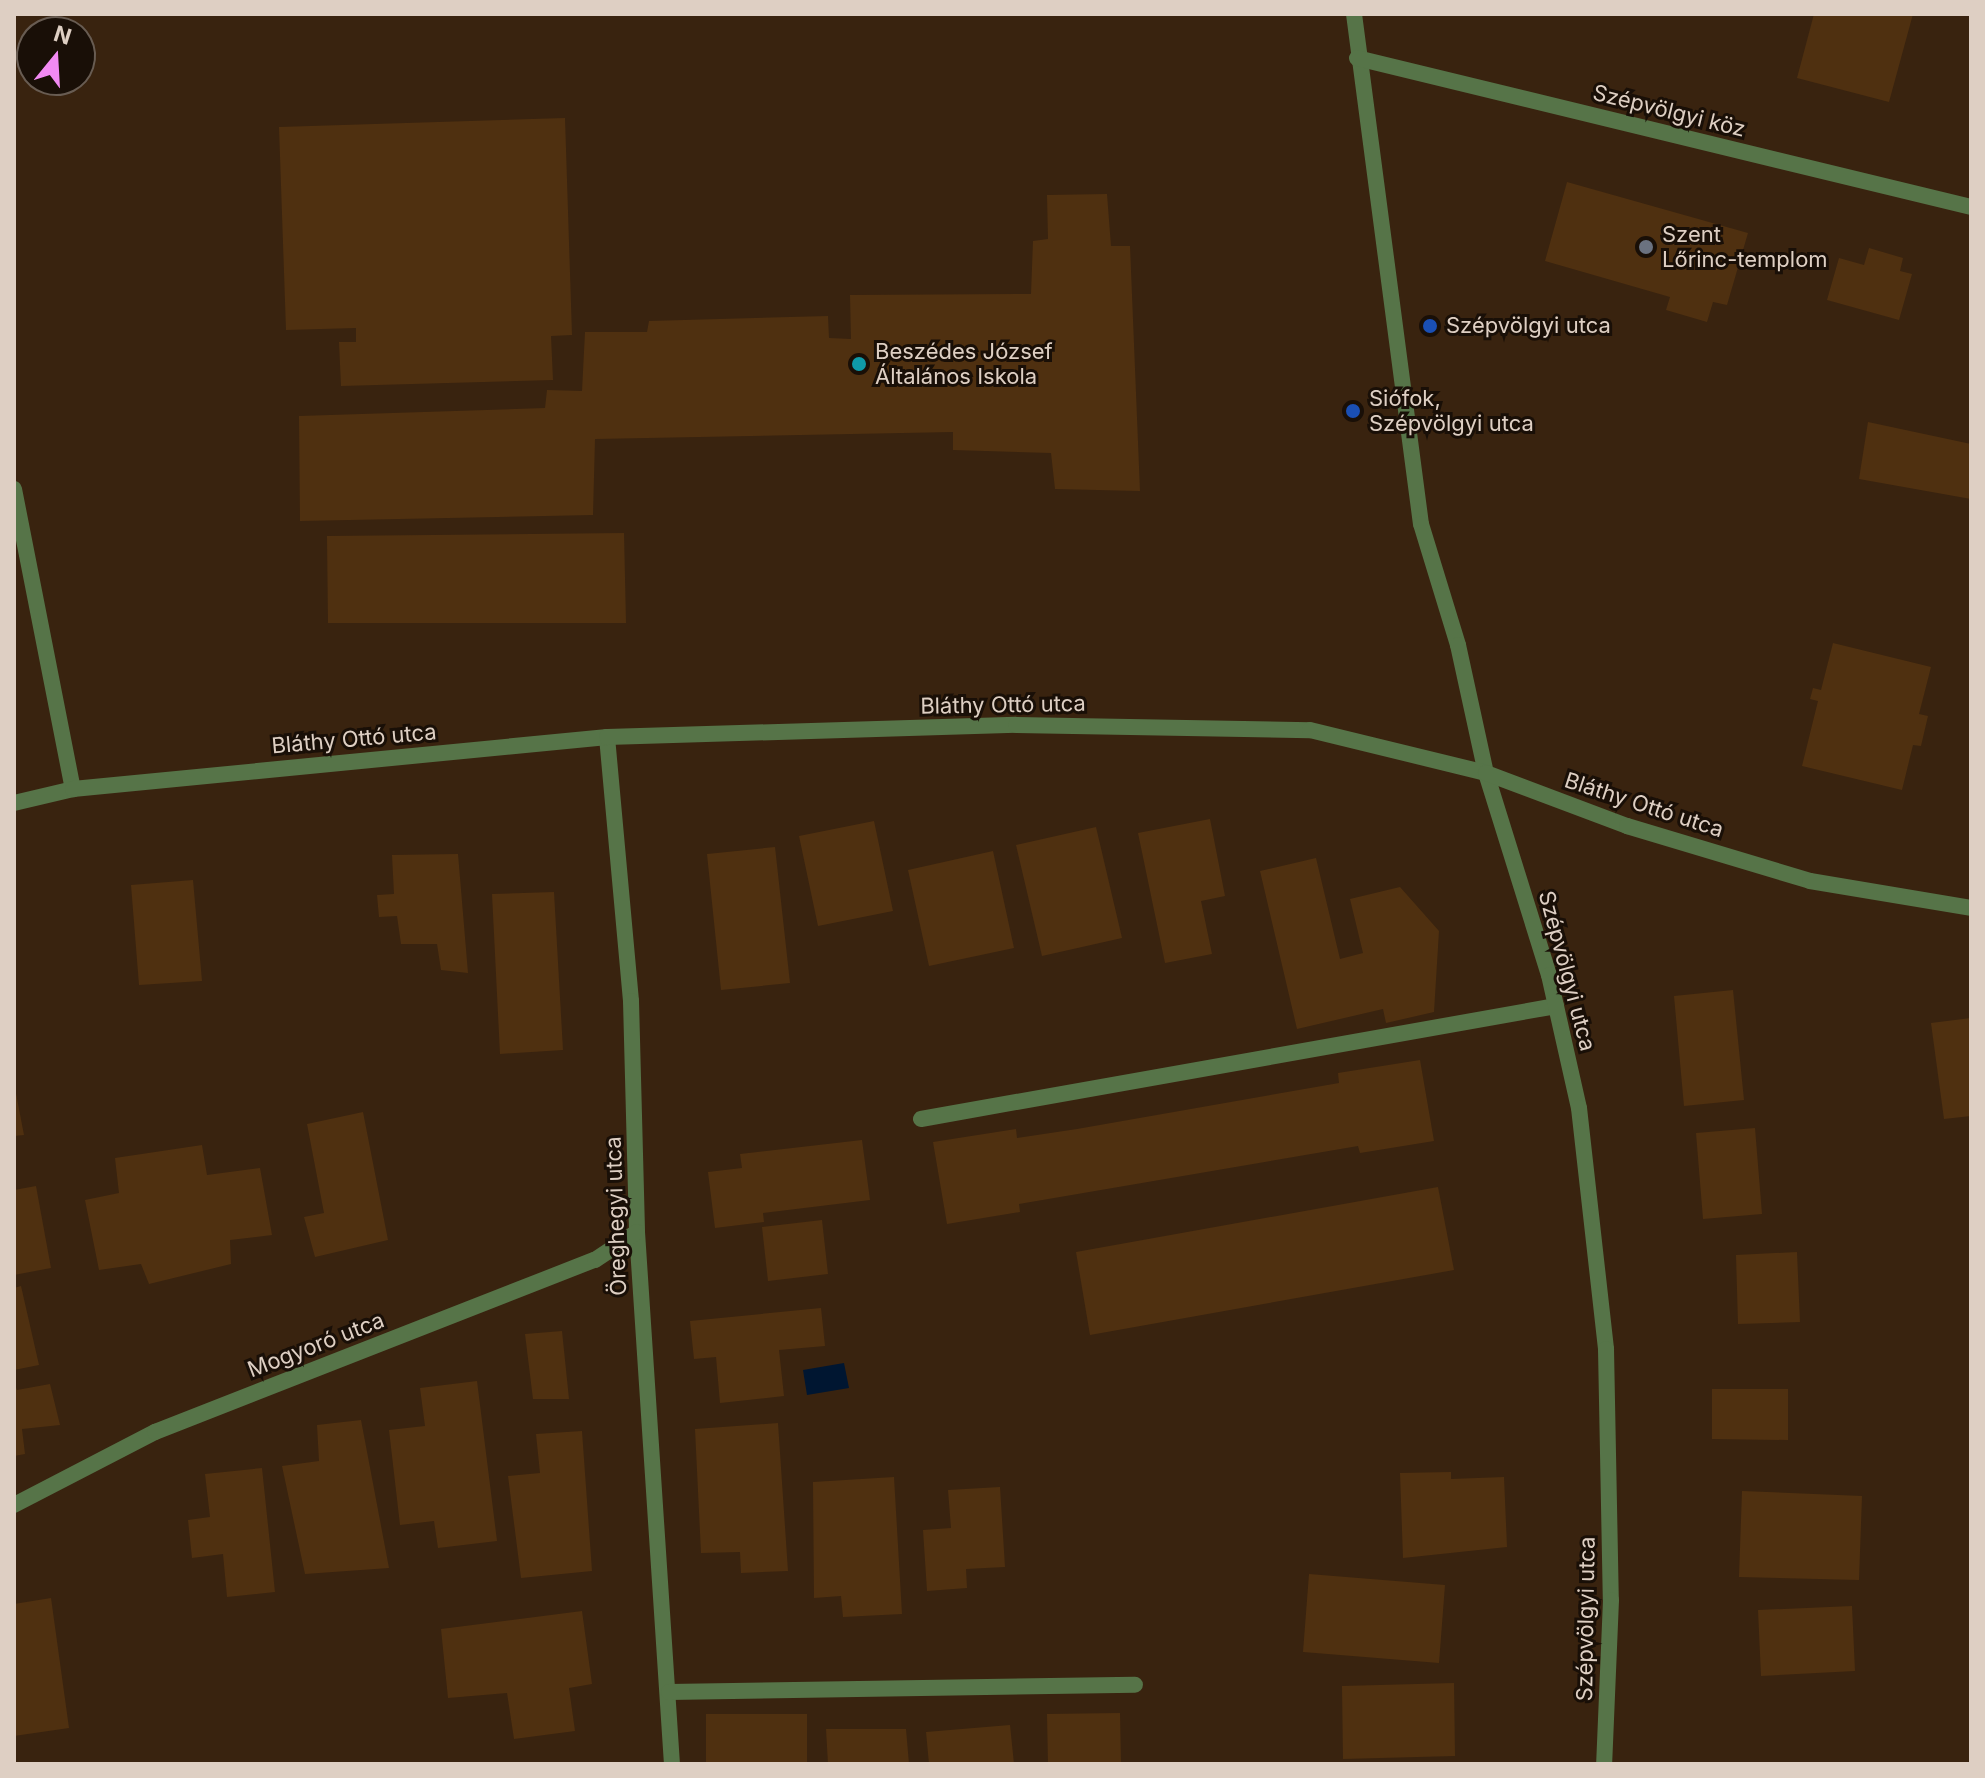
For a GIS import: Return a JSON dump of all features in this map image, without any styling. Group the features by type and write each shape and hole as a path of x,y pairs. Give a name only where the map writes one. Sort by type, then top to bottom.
{"street":[{"name":"Szépvölgyi utca","path":"1354,14 1357,58 1421,524 1458,645 1486,773 1556,1006 1579,1108 1606,1349 1611,1600 1604,1764"},
{"name":"Szépvölgyi köz","path":"1357,58 1971,207"},
{"path":"14,489 73,789"},
{"name":"Bláthy Ottó utca","path":"14,803 73,789 607,737 1016,725 1310,730 1486,773 1627,826 1810,881 1971,908"},
{"name":"Öreghegyi utca","path":"607,737 631,1001 637,1232 672,1764"},
{"path":"921,1119 1556,1006"},
{"name":"Mogyoró utca","path":"14,1505 155,1432 595,1260 637,1232"},
{"path":"669,1692 1135,1685"}],"water":[{"path":"844,1363 849,1388 807,1395 803,1370"}],"building":[{"path":"1814,14 1913,14 1889,102 1797,78"},
{"path":"565,118 572,335 551,336 553,380 341,386 339,342 356,342 356,328 286,330 279,127"},
{"name":"Szent Lőrinc-templom","path":"1567,182 1748,233 1727,305 1713,302 1707,322 1666,310 1670,297 1545,261"},
{"name":"Beszédes József Általános Iskola","path":"1107,194 1111,246 1130,246 1140,491 1055,489 1051,453 953,450 953,432 595,439 593,515 300,521 299,416 545,408 547,390 582,391 585,332 647,332 649,321 828,316 829,338 851,339 850,295 1031,294 1033,241 1048,239 1047,195"},
{"path":"1869,248 1903,258 1900,271 1912,274 1899,320 1827,300 1839,258 1864,265"},
{"path":"1868,422 1971,444 1971,499 1859,479"},
{"path":"624,533 626,623 328,623 327,536"},
{"path":"1833,643 1931,667 1919,714 1928,716 1921,746 1913,745 1902,790 1802,766 1818,701 1810,699 1813,688 1821,690"},
{"path":"1210,819 1225,896 1201,901 1212,954 1165,963 1138,833"},
{"path":"874,821 893,911 818,926 799,836"},
{"path":"1096,827 1122,938 1042,956 1016,845"},
{"path":"775,847 790,983 721,990 707,854"},
{"path":"993,851 1014,948 929,966 908,870"},
{"path":"458,854 468,973 441,970 437,944 401,944 397,916 379,917 377,895 394,894 392,855"},
{"path":"1316,858 1340,959 1363,953 1350,899 1400,887 1439,931 1434,1012 1386,1023 1383,1009 1297,1029 1260,871"},
{"path":"193,880 202,981 139,985 131,885"},
{"path":"554,892 563,1050 500,1054 492,894"},
{"path":"1733,990 1744,1100 1684,1106 1674,996"},
{"path":"1971,1018 1971,1116 1944,1119 1931,1023"},
{"path":"1420,1060 1434,1141 1360,1153 1358,1146 1019,1204 1020,1212 947,1224 933,1142 1016,1129 1017,1138 1077,1129 1339,1083 1338,1073"},
{"path":"14,1083 24,1135 14,1136"},
{"path":"363,1112 388,1240 315,1257 304,1217 324,1213 307,1124"},
{"path":"1755,1128 1762,1214 1703,1219 1696,1133"},
{"path":"862,1140 870,1200 763,1213 764,1222 715,1228 708,1172 742,1168 740,1154"},
{"path":"202,1145 207,1175 260,1168 272,1235 230,1240 231,1264 149,1284 141,1264 99,1270 85,1200 119,1193 115,1158"},
{"path":"36,1186 51,1268 14,1275 14,1190"},
{"path":"1438,1187 1454,1270 1090,1335 1076,1252"},
{"path":"822,1220 828,1274 768,1281 762,1227"},
{"path":"1797,1252 1800,1322 1738,1324 1736,1255"},
{"path":"21,1286 39,1365 14,1370 14,1288"},
{"path":"821,1308 825,1346 779,1350 784,1396 720,1403 716,1357 694,1359 690,1321"},
{"path":"562,1331 569,1399 533,1399 525,1334"},
{"path":"477,1381 497,1541 438,1548 434,1521 400,1525 389,1430 425,1426 420,1388"},
{"path":"14,1383 17,1390 50,1384 60,1425 22,1429 25,1454 14,1456"},
{"path":"1712,1389 1788,1389 1788,1440 1712,1439"},
{"path":"361,1420 389,1568 305,1574 282,1466 319,1461 317,1425"},
{"path":"778,1423 788,1571 741,1573 740,1552 701,1553 695,1429"},
{"path":"582,1431 592,1571 521,1578 508,1476 540,1473 536,1434"},
{"path":"262,1468 275,1592 227,1597 223,1554 192,1558 188,1520 210,1517 205,1474"},
{"path":"1451,1472 1451,1479 1504,1477 1507,1547 1403,1558 1400,1473"},
{"path":"894,1477 902,1614 843,1617 841,1596 814,1598 813,1482"},
{"path":"1000,1487 1005,1567 966,1569 967,1588 927,1591 923,1530 951,1528 948,1490"},
{"path":"1742,1491 1862,1496 1859,1580 1739,1577"},
{"path":"1309,1574 1445,1585 1439,1663 1303,1652"},
{"path":"51,1598 69,1728 14,1736 14,1604"},
{"path":"1852,1606 1855,1671 1761,1676 1758,1610"},
{"path":"582,1611 592,1684 569,1688 575,1731 514,1739 507,1693 448,1698 441,1629"},
{"path":"1454,1683 1455,1756 1343,1759 1342,1686"},
{"path":"1120,1713 1121,1764 1048,1764 1047,1714"},
{"path":"706,1714 807,1714 807,1764 706,1764"},
{"path":"1010,1725 1014,1764 929,1764 926,1732"},
{"path":"826,1729 906,1729 909,1764 828,1764"}],"place":[{"name":"Szent Lőrinc-templom","path":"1646,247"},
{"name":"Szépvölgyi utca","path":"1430,326"},
{"name":"Beszédes József Általános Iskola","path":"859,364"},
{"name":"Siófok, Szépvölgyi utca","path":"1353,411"}]}
